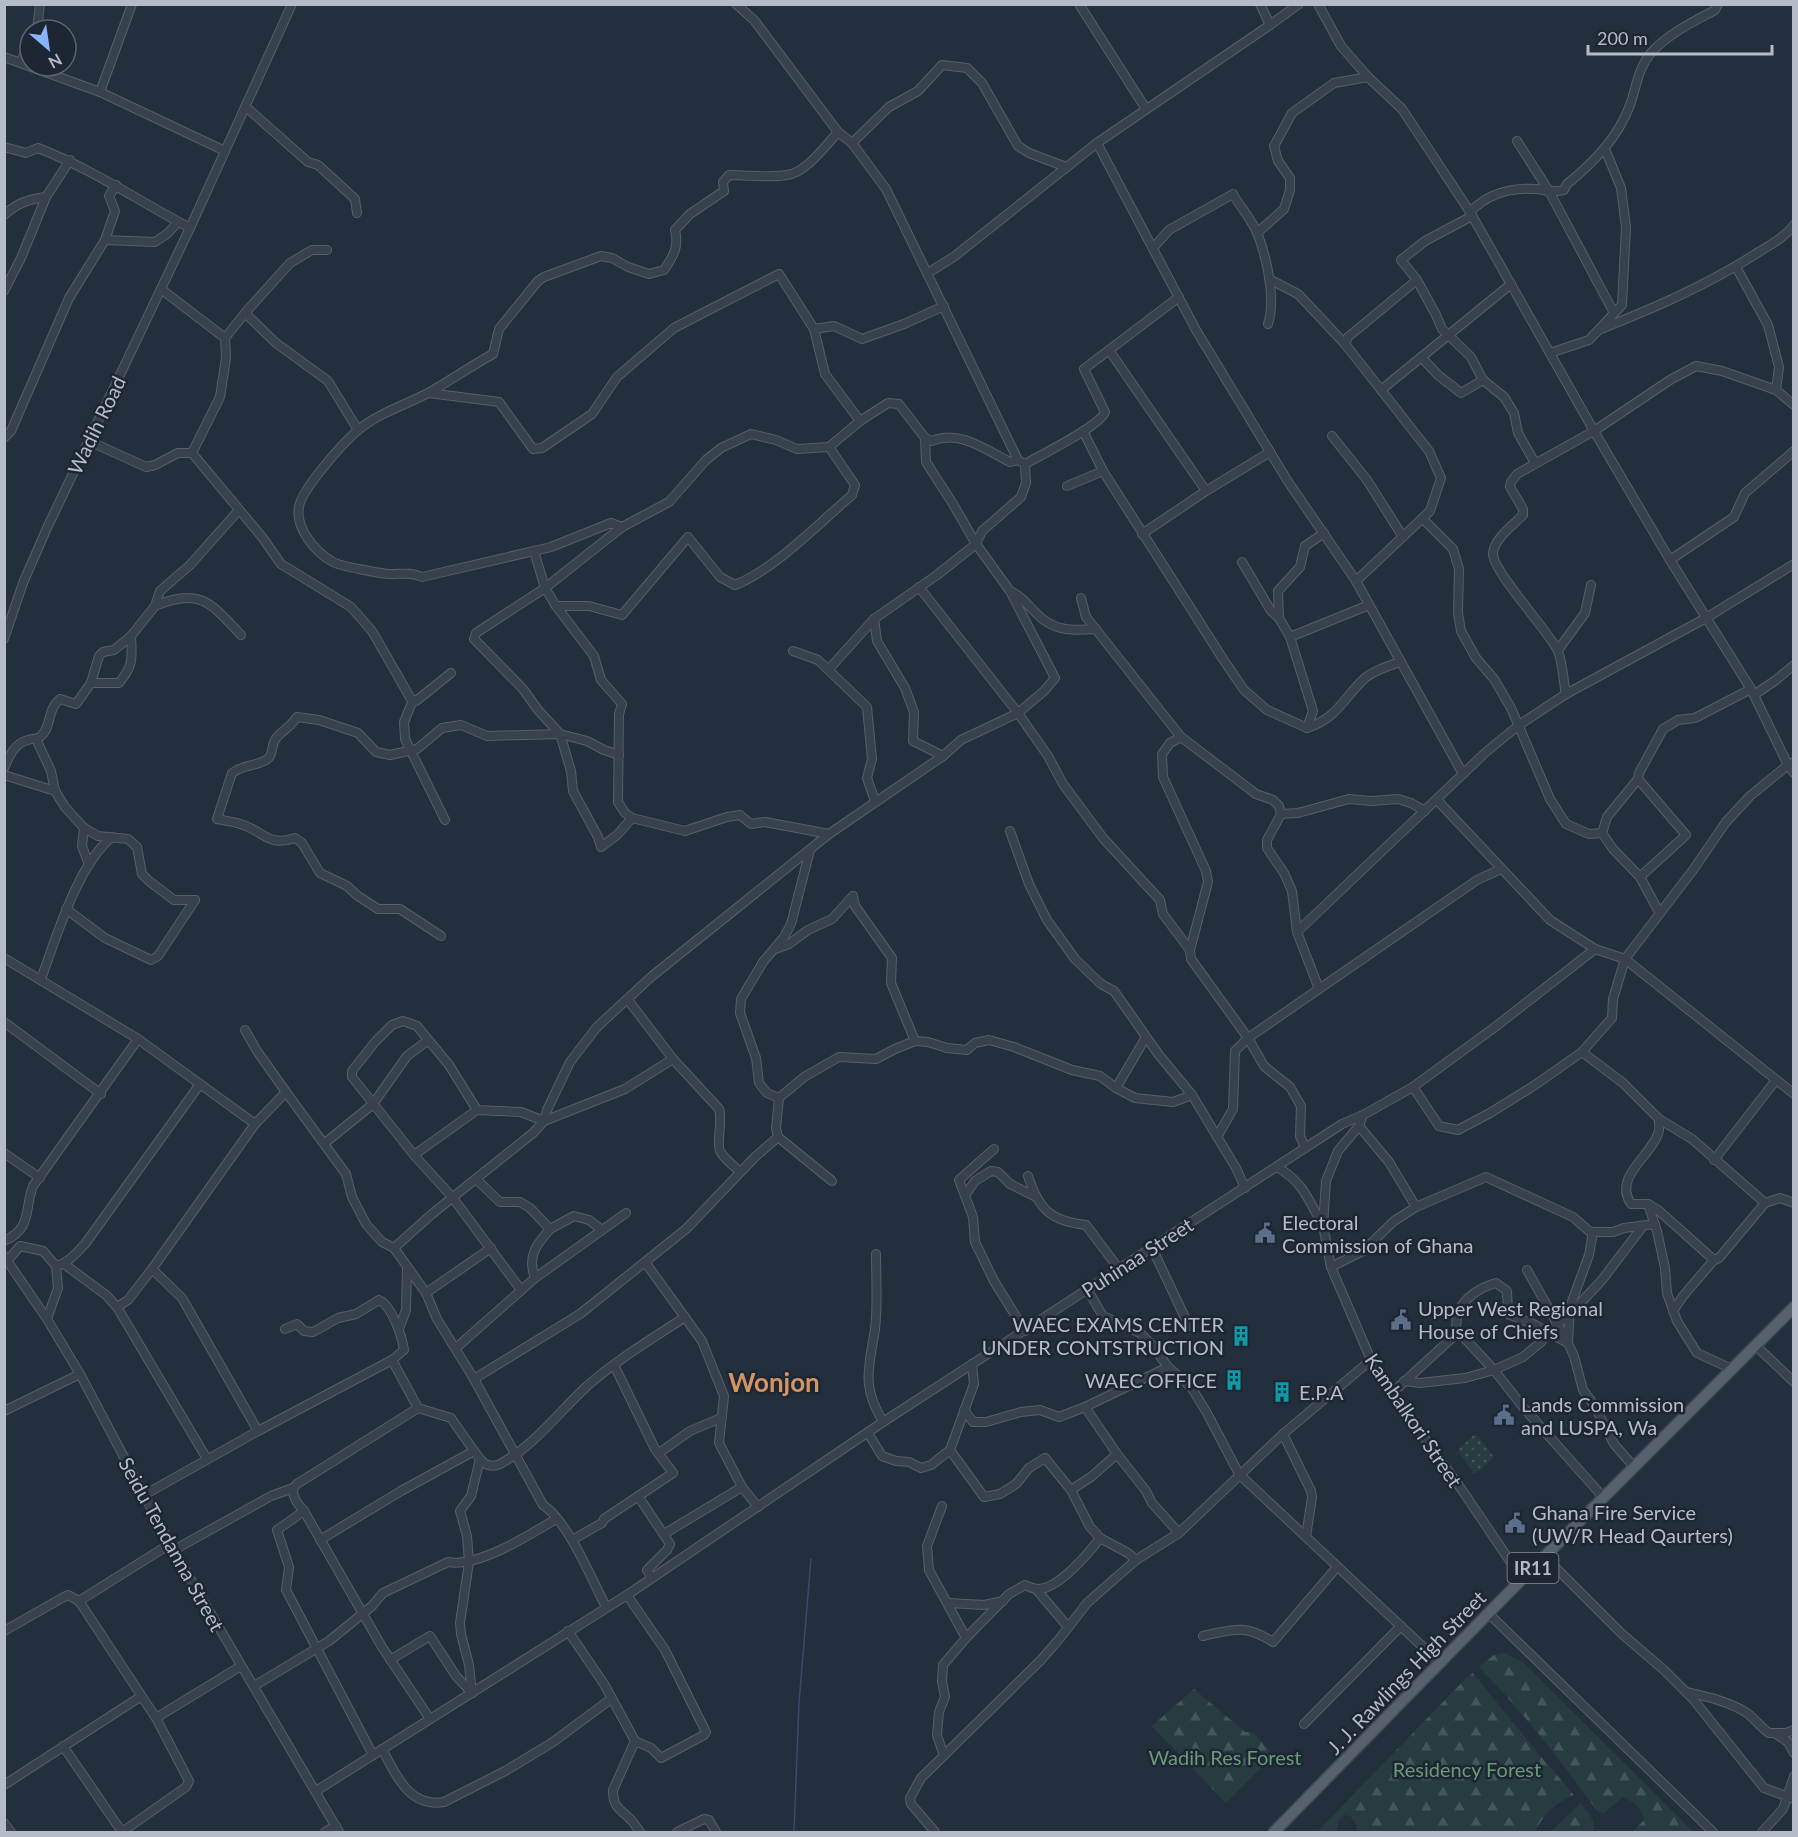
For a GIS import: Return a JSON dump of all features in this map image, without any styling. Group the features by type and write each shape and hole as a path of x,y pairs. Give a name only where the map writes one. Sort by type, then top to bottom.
{"main road":[{"name":"J. J. Rawlings High Street","path":"1274,1833 1488,1613 1794,1307"}],"street":[{"path":"100,92 132,4"},
{"name":"Wadih Road","path":"4,639 23,583 190,228 292,4"},
{"path":"736,4 754,20 838,132 852,143 886,189 1022,462 1026,483 1022,497 982,531 976,544 874,619 828,669"},
{"path":"1079,4 1146,109"},
{"path":"1260,4 1270,25"},
{"path":"928,273 955,256 1097,143 1299,4"},
{"path":"1318,4 1341,46 1368,77 1402,109 1471,214 1594,431 1752,692 1791,763 1794,773"},
{"path":"1535,464 1518,433 1514,413 1504,397 1483,380 1471,357 1442,329 1417,280 1401,260 1425,241 1471,214 1479,202 1499,192 1532,188 1557,192 1564,190 1567,184 1605,149 1629,107 1639,73 1652,52 1685,27 1715,10 1718,4"},
{"path":"852,143 889,107 918,91 942,65 967,68 982,83 1018,146 1029,153 1066,167"},
{"path":"1257,233 1284,209 1290,190 1290,178 1278,161 1274,146 1292,113 1334,83 1368,77"},
{"path":"61,78 100,92 225,151"},
{"path":"246,107 308,162 318,165 355,199 357,213"},
{"path":"622,527 611,523 534,551 422,577 404,572 389,574 344,567 330,561 317,549 298,520 299,504 325,464 358,430 393,409 429,393 493,354 499,328 538,281 601,256 612,258 628,267 649,274 664,270 676,250 678,242 675,230 690,214 724,191 723,182 729,175 788,175 798,171 817,155 838,132"},
{"path":"1517,141 1549,191 1614,313"},
{"path":"1097,143 1196,330 1270,452 1356,581 1463,774"},
{"path":"4,147 26,153 38,148 70,160 190,228"},
{"path":"1550,353 1589,340 1622,305 1626,227 1622,188 1605,149"},
{"path":"4,291 46,197 70,160"},
{"path":"4,438 11,431 69,298 105,240 115,211 109,196 116,185"},
{"path":"1153,248 1169,230 1233,194 1257,233 1269,279 1271,313 1268,324"},
{"path":"4,215 27,200 46,197"},
{"path":"105,240 155,242 178,222"},
{"path":"1597,331 1668,302 1736,267 1790,233 1794,225"},
{"path":"192,453 220,397 226,358 225,338 290,263 312,250 327,250"},
{"path":"1736,267 1768,325 1779,366 1776,390"},
{"path":"429,393 499,402 533,449 542,448 592,414 617,377 674,328 779,274 814,329 825,374 860,421"},
{"path":"1269,279 1298,294 1345,344 1430,452 1441,478 1430,511 1356,581"},
{"path":"1345,344 1348,336 1417,280"},
{"path":"1381,390 1511,284"},
{"path":"161,289 225,338"},
{"path":"632,818 617,835 601,847 573,791 571,771 561,734 538,710 523,689 474,639 476,633 545,588 622,527 669,502 706,460 721,448 752,434 776,440 797,449 829,447 860,421 888,403 899,404 925,438 932,441 943,436 961,438 1010,462 1022,462 1083,431 1103,416 1105,412 1084,369 1179,297"},
{"path":"814,329 834,326 862,339 944,306"},
{"path":"246,313 276,344 328,381 358,430"},
{"path":"1109,350 1206,490"},
{"path":"1422,357 1438,375 1461,393 1483,380"},
{"path":"1566,694 1558,650 1493,558 1492,552 1500,538 1523,515 1523,509 1510,487 1517,474 1594,431 1670,380 1696,366 1722,371 1776,390 1794,405"},
{"path":"1083,431 1103,471 1142,534 1244,690 1267,710 1308,728 1318,725 1334,714 1366,678 1385,667 1400,662"},
{"path":"1332,436 1367,480 1402,537"},
{"path":"544,1121 570,1062 597,1027 651,977 829,834 943,756 961,740 1018,713 1044,691 1055,678 1010,591 976,544 926,462 925,438"},
{"path":"88,441 146,467 178,453 192,453"},
{"path":"556,606 589,606 622,615 688,537 720,578 735,585 748,580 852,495 855,485 829,447"},
{"path":"1670,560 1734,517 1745,493 1794,451"},
{"path":"1142,534 1206,490 1270,452"},
{"path":"192,453 281,564 351,607 372,631 413,700"},
{"path":"1067,486 1103,471"},
{"path":"4,768 12,752 21,742 36,739 46,731 53,705 60,699 76,704 91,683 99,656 103,652 114,650 131,636 155,606 160,591 190,565 239,510"},
{"path":"1423,519 1453,549 1459,569 1458,613 1461,631 1476,658 1494,679 1519,725 1550,799 1566,824 1589,834 1602,833"},
{"path":"1279,618 1278,591 1300,567 1305,546 1324,533"},
{"path":"534,551 545,588 594,657 601,680 622,704 619,714 618,802 625,813 632,818 685,831 740,815 751,824 765,822 829,834"},
{"path":"1242,562 1290,637 1313,711 1308,728"},
{"path":"1297,932 1463,774 1519,725 1566,694 1706,618 1794,564"},
{"path":"1558,650 1585,613 1591,585"},
{"path":"919,587 1018,713 1048,756 1063,784 1103,838 1160,900 1163,914 1190,950"},
{"path":"1010,591 1020,596 1036,615 1051,626 1077,631 1095,629"},
{"path":"155,606 180,598 192,597 214,606 241,635"},
{"path":"1081,598 1086,616 1095,629 1181,737 1256,794 1273,800 1279,806 1281,814 1267,840 1267,848 1284,873 1292,891 1297,932 1319,989"},
{"path":"1290,637 1370,605"},
{"path":"874,619 877,641 904,688 914,712 913,741 943,756"},
{"path":"91,683 119,683 129,671 132,658 131,636"},
{"path":"793,651 818,660 867,707 872,759 867,778 875,801"},
{"path":"1659,912 1640,877 1612,849 1602,833 1607,817 1638,779 1663,729 1678,720 1695,718 1752,692 1794,665"},
{"path":"413,700 416,701 451,673"},
{"path":"413,700 404,722 405,739 445,820"},
{"path":"441,936 400,909 378,909 347,886 320,873 302,843 295,838 282,842 272,841 262,833 243,824 217,819 232,772 249,764 266,761 271,756 276,738 291,726 297,717 319,720 358,733 376,752 390,755 417,748 442,728 460,725 487,736 561,734 587,741 619,755"},
{"path":"1181,737 1170,743 1162,754 1163,777 1206,871 1208,882 1190,950 1191,959 1248,1038 1264,1066 1290,1087 1301,1106 1300,1136 1305,1148"},
{"path":"36,739 51,771 55,791 65,807 84,828 98,836 128,839 137,847 142,874 174,900 195,900 158,956 151,960 105,938 66,909"},
{"path":"1413,1087 1439,1126 1458,1130 1517,1097 1582,1052 1612,1018 1613,999 1625,959 1693,870 1726,822 1750,796 1791,763"},
{"path":"4,775 55,791"},
{"path":"1638,779 1686,835 1640,877"},
{"path":"1281,814 1298,813 1349,799 1371,801 1398,799 1425,811"},
{"path":"1437,800 1550,920 1595,949 1625,959 1794,1094"},
{"path":"84,828 82,846 89,865"},
{"path":"1010,831 1029,884 1047,920 1075,959 1101,984 1114,991 1146,1037 1192,1095 1236,1168 1245,1188"},
{"path":"41,979 66,909 89,865 103,845 112,837"},
{"path":"779,1098 767,1093 759,1083 756,1058 740,1013 741,999 763,962 775,949 791,924 810,850"},
{"path":"1217,1137 1233,1109 1235,1051 1248,1038 1477,880 1501,869"},
{"path":"775,949 789,944 807,930 832,919 853,896 855,906 892,958 891,983 915,1041"},
{"path":"1363,1115 1413,1087 1595,949"},
{"path":"4,958 138,1040 255,1124"},
{"path":"628,1000 673,1059 719,1109 722,1118 719,1148 740,1172"},
{"path":"477,1110 449,1065 417,1026 403,1021 392,1025 375,1042 351,1074 414,1155 453,1198 521,1290"},
{"path":"4,1022 101,1094"},
{"path":"245,1030 257,1051 346,1174 352,1197 366,1224 382,1242 394,1248 426,1293 437,1319 474,1378 543,1505 549,1509 572,1540 606,1607"},
{"path":"1116,1088 1146,1037"},
{"path":"4,1241 22,1227 28,1214 30,1194 138,1040"},
{"path":"832,1181 778,1137 776,1128 779,1098 804,1077 839,1057 876,1059 915,1041 928,1041 947,1048 967,1050 975,1043 989,1040 1014,1047 1072,1070 1100,1076 1135,1098 1173,1102 1192,1095"},
{"path":"325,1143 373,1104 407,1056 427,1041"},
{"path":"1582,1052 1623,1083 1659,1119 1692,1139 1765,1203"},
{"path":"394,1248 533,1133 544,1121 625,1089 673,1059"},
{"path":"1714,1160 1776,1080"},
{"path":"47,1319 58,1288 60,1265 85,1244 200,1084"},
{"path":"117,1306 128,1299 152,1269 255,1124 286,1092"},
{"path":"414,1155 477,1110 521,1112 544,1121"},
{"name":"Puhinaa Street","path":"316,1791 627,1595 883,1422 1342,1124 1363,1115"},
{"name":"Kambalkori Street","path":"1363,1115 1359,1126 1338,1151 1326,1181 1323,1225 1331,1267 1371,1360 1522,1579"},
{"path":"1659,1119 1659,1133 1637,1164 1625,1188 1625,1196 1631,1204 1648,1204 1658,1210 1714,1260"},
{"path":"1359,1126 1389,1162 1416,1207"},
{"path":"474,1378 580,1314 686,1229 740,1172 778,1137"},
{"path":"993,1149 959,1180 973,1217 975,1242 994,1281 1025,1331"},
{"path":"4,1153 40,1178"},
{"path":"1277,1167 1290,1174 1300,1184 1323,1225"},
{"path":"966,1194 975,1181 991,1171 998,1172 1010,1184 1036,1197"},
{"path":"1028,1176 1042,1206 1053,1217 1067,1222 1086,1224 1119,1269"},
{"path":"1331,1267 1362,1251 1394,1221 1416,1207 1486,1177 1573,1217 1589,1231 1613,1232 1624,1228 1655,1224"},
{"path":"476,1179 500,1202 520,1202 530,1208 550,1229"},
{"path":"1673,1311 1683,1296 1714,1260 1719,1258 1765,1203 1780,1198 1794,1203"},
{"path":"1648,1204 1665,1268 1667,1293 1677,1321 1697,1353 1732,1369"},
{"path":"456,1348 535,1278 626,1213"},
{"path":"535,1278 532,1269 535,1246 550,1229 574,1216 589,1220 602,1230"},
{"path":"1404,1381 1420,1383 1465,1378 1494,1370 1523,1357 1569,1315 1602,1280 1643,1226"},
{"path":"1568,1343 1570,1307 1589,1256 1593,1232"},
{"path":"6,1258 20,1246 43,1251 106,1295 117,1306 207,1459"},
{"path":"426,1293 491,1248"},
{"path":"1152,1248 1189,1326"},
{"path":"876,1254 875,1328 870,1349 868,1383 873,1405 883,1422"},
{"name":"Seidu Tendanna Street","path":"6,1258 80,1374 172,1547 338,1829"},
{"path":"645,1262 702,1341 724,1396 719,1443 742,1487 758,1507"},
{"path":"399,1329 406,1310 407,1268"},
{"path":"152,1269 182,1298 258,1431"},
{"path":"1527,1270 1568,1343 1583,1390 1594,1405 1614,1444 1634,1467"},
{"path":"1392,1393 1446,1344 1457,1330 1457,1315 1463,1303 1480,1289 1496,1283 1507,1291 1508,1314 1568,1343"},
{"path":"1087,1289 1103,1316 1140,1333 1168,1367 1191,1388 1239,1474 1440,1663"},
{"path":"144,1495 392,1360 404,1350 399,1329 384,1302 379,1300 356,1314 338,1318 313,1332 304,1331 297,1324 285,1329"},
{"path":"392,1360 418,1408 452,1418 480,1459 486,1465 497,1466 550,1425 585,1388 614,1365 685,1317"},
{"path":"1457,1330 1604,1498"},
{"path":"1755,1345 1794,1382"},
{"path":"935,1833 911,1804 910,1798 921,1778 1011,1692 1087,1603 1136,1560 1179,1533 1283,1434 1371,1360"},
{"path":"868,1433 882,1456 896,1461 909,1462 921,1468 932,1465 950,1450 974,1384 972,1364"},
{"path":"572,1540 602,1523 604,1519 673,1473 632,1405 614,1365"},
{"path":"963,1410 973,1422 1040,1410 1059,1417 1168,1367"},
{"path":"4,1411 80,1374"},
{"path":"1085,1407 1117,1455 1146,1491 1152,1503 1179,1533"},
{"path":"79,1601 172,1547 271,1496 294,1488 418,1408"},
{"path":"659,1453 690,1431 721,1418"},
{"path":"1283,1434 1311,1491 1306,1537"},
{"path":"950,1450 984,1497 999,1494 1016,1484 1029,1468 1045,1458 1071,1490 1090,1527 1100,1538 1128,1553 1136,1560"},
{"path":"320,1540 401,1491 474,1451"},
{"path":"1071,1490 1117,1455"},
{"path":"472,1693 460,1623 469,1562 467,1536 460,1511 471,1496 480,1459"},
{"path":"664,1534 742,1487"},
{"path":"294,1488 295,1502 304,1511 390,1660 430,1719"},
{"path":"638,1496 670,1544 668,1550 647,1570 651,1577"},
{"path":"942,1506 927,1552 929,1570 966,1638"},
{"path":"304,1511 277,1530 289,1567 286,1590 373,1755"},
{"path":"255,1686 318,1648 372,1606 383,1593 448,1562 457,1564 469,1562 507,1548 556,1519"},
{"path":"944,1756 937,1735 939,1712 945,1697 942,1681 943,1665 1009,1594 1025,1586 1036,1589 1051,1586 1100,1538"},
{"path":"1545,1557 1621,1633 1685,1691 1764,1788 1791,1798"},
{"path":"1203,1636 1251,1629 1273,1642 1337,1568"},
{"path":"1036,1589 1068,1627"},
{"path":"4,1631 68,1595 79,1601 156,1718 189,1781 186,1787 122,1833 63,1746"},
{"path":"568,1631 604,1684 635,1741 651,1748 662,1758 705,1735 706,1732 665,1650 627,1595"},
{"path":"948,1603 984,1605 1004,1601"},
{"path":"1488,1613 1713,1833"},
{"path":"1304,1724 1401,1626"},
{"path":"390,1660 430,1636 456,1676 472,1693"},
{"path":"156,1718 241,1666"},
{"path":"1685,1691 1733,1705 1748,1714 1764,1730 1788,1742 1794,1753"},
{"path":"4,1785 141,1697"},
{"path":"382,1749 403,1788 420,1800 435,1804 444,1802 507,1770 554,1742 611,1699"},
{"path":"1776,1734 1794,1730"},
{"path":"635,1741 613,1790 613,1797 617,1808 629,1818 640,1833"},
{"path":"1762,1833 1791,1798 1794,1776"},
{"path":"677,1833 704,1819 709,1820 716,1833"},
{"path":"4,1823 11,1833"},
{"path":"325,1833 338,1829"}],"green space":[{"path":"1477,1435 1494,1457 1474,1473 1458,1452 1459,1448"},
{"path":"1504,1653 1523,1662 1693,1832 1632,1832 1644,1820 1637,1806 1623,1797 1604,1813 1598,1812 1541,1737 1479,1667 1494,1655"},
{"name":"Residency Forest","path":"1472,1672 1574,1795 1558,1803 1545,1815 1534,1832 1357,1832 1353,1819 1344,1815 1339,1820 1336,1832 1317,1832"},
{"name":"Wadih Res Forest","path":"1194,1689 1245,1732 1252,1732 1274,1754 1226,1803 1152,1726"},
{"path":"1581,1803 1593,1820 1594,1829 1591,1832 1550,1832"}],"waterway":[{"path":"794,1832 799,1703 811,1559"}],"place":[{"name":"Electoral Commission of Ghana","path":"1265,1233"},
{"name":"Upper West Regional House of Chiefs","path":"1401,1320"},
{"name":"WAEC EXAMS CENTER UNDER CONTSTRUCTION","path":"1241,1336"},
{"name":"WAEC OFFICE","path":"1234,1380"},
{"name":"E.P.A","path":"1282,1392"},
{"name":"Lands Commission and LUSPA, Wa","path":"1504,1415"},
{"name":"Ghana Fire Service (UW/R Head Qaurters)","path":"1515,1523"}],"district":[{"name":"Wonjon","path":"774,1382"}]}
